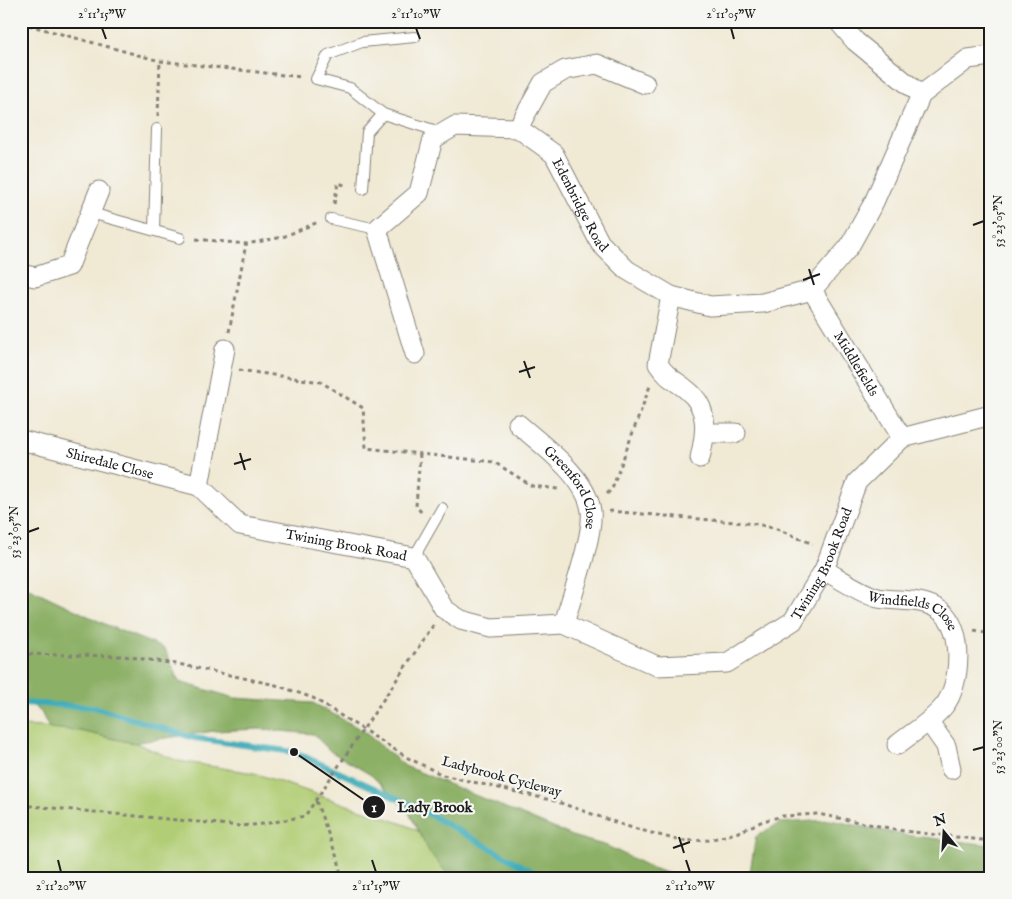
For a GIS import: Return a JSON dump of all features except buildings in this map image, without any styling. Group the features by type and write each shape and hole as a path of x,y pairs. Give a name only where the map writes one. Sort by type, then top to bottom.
{"street":[{"path":"838,21 854,41 921,95"},
{"path":"812,290 849,247 874,202 921,95 968,59 991,56"},
{"path":"415,354 377,229 419,193 433,139 455,126 518,128 543,83 565,70 596,64 645,84"},
{"name":"Edenbridge Road","path":"518,128 554,154 600,243 627,270 671,296 710,306 763,303 812,290"},
{"path":"21,274 35,277 69,266 99,191"},
{"name":"Middlefields","path":"812,290 902,438"},
{"path":"671,296 658,364 667,377 687,390 699,401 706,433 700,458"},
{"path":"199,486 223,358"},
{"name":"Twining Brook Road","path":"199,486 240,525 414,557 444,609 461,620 491,628 564,624 657,666 727,663 793,622 824,570 856,482 902,438 991,415"},
{"name":"Greenford Close","path":"518,424 562,462 587,501 591,528 564,624"},
{"path":"706,433 736,433"},
{"name":"Shiredale Close","path":"21,440 199,486"},
{"name":"Windfields Close","path":"824,570 876,598 922,602 942,611 952,628 959,649 953,688 945,705 930,722 897,745"},
{"path":"930,722 946,746 951,769"}],"lane":[{"path":"415,37 362,42 328,55 316,79 350,88 383,114 444,133"},
{"path":"362,189 367,132 383,114"},
{"path":"154,230 157,129"},
{"path":"91,213 180,238"},
{"path":"331,219 377,229"},
{"path":"414,557 442,508"}],"path":[{"path":"21,23 160,62 316,79"},
{"path":"157,129 160,62"},
{"path":"180,238 246,244 283,237 307,226 331,219 338,184 362,189"},
{"path":"246,244 223,358 321,382 363,408 366,448 494,462 532,486 587,501 757,524 777,529 830,552"},
{"path":"587,501 612,489 658,364"},
{"path":"420,454 416,506 433,525"},
{"path":"21,806 240,826 264,824 305,816 444,609"},
{"name":"Ladybrook Cycleway","path":"21,654 123,656 183,664 276,686 312,698 408,758 444,775 555,801 626,826 680,841 709,840 736,833 763,821 783,816 818,814 904,831 991,841"},
{"path":"316,801 339,863 341,878"}],"green space":[{"path":"21,584 109,626 165,649 179,682 235,698 313,703 362,730 405,766 575,837 607,846 652,868 681,878 451,878 430,853 408,811 371,775 330,751 313,734 259,729 214,731 132,743 80,731 49,728 41,712 21,696"},
{"path":"21,726 105,730 178,761 254,773 406,825 515,878 21,878"},
{"path":"830,820 903,835 991,845 991,870 944,878 815,878 803,876 796,878 749,878 756,836 780,823"}],"waterway":[{"path":"21,703 93,707 194,738 294,752 416,807 544,878"}],"place":[{"name":"Lady Brook","path":"294,752"}]}
